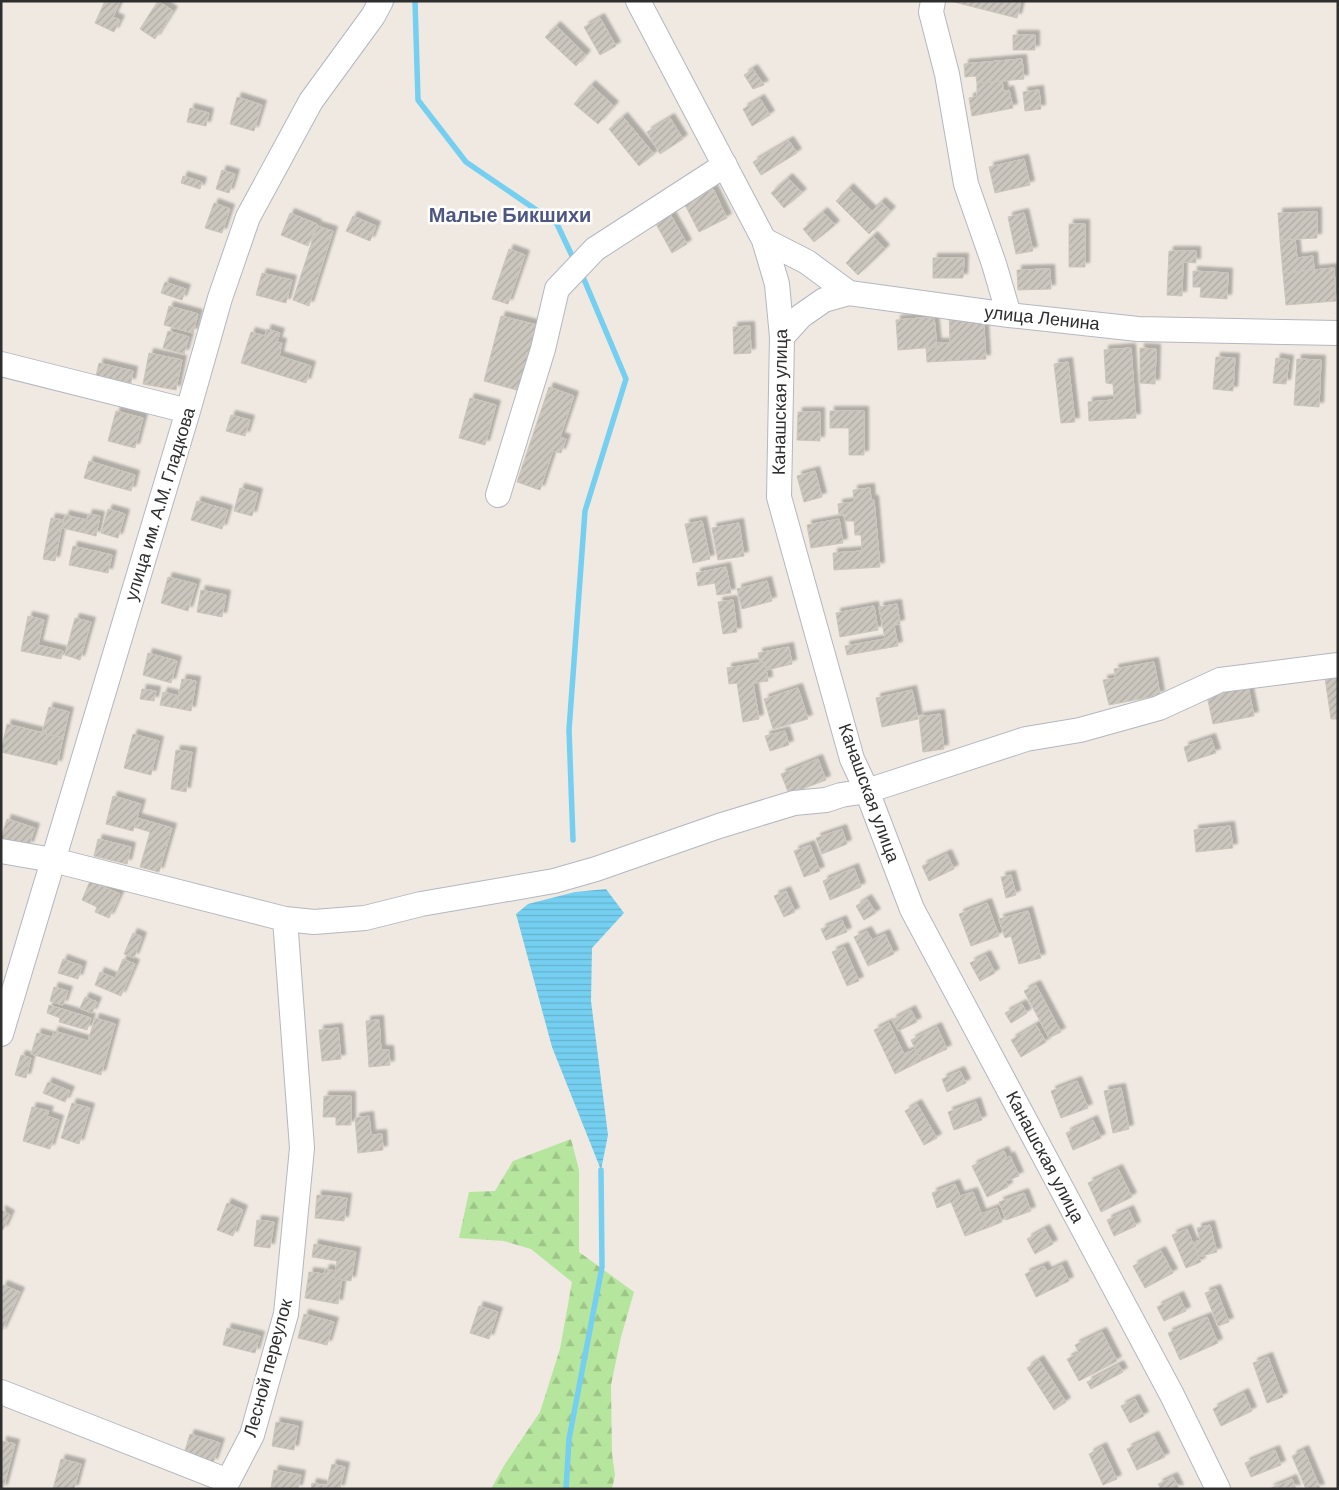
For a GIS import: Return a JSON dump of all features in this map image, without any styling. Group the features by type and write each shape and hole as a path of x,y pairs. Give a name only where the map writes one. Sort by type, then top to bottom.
{"street":[{"name":"улица им. А.М. Гладкова","path":"1,1034 188,411 220,298 248,216 311,101 373,16 380,1"},
{"name":"Канашская улица","path":"638,1 764,240 777,284 782,336 779,497 852,759 867,791 912,909 1172,1395 1218,1489"},
{"path":"933,1 931,12 947,74 966,184 994,264 1009,315"},
{"path":"498,495 543,349 557,289 594,249 725,164"},
{"name":"улица Ленина","path":"764,240 807,262 849,293 1009,315 1138,329 1338,333"},
{"path":"782,336 801,316 824,300 849,293"},
{"path":"1,364 188,411"},
{"path":"1,851 53,860 285,919 314,922 365,918 421,904 554,881 596,869 794,803 826,800 841,795 867,791 1026,739 1080,730 1159,708 1220,680 1338,665"},
{"name":"Лесной переулок","path":"1,1392 232,1485 252,1435 286,1314 302,1148 285,919"}],"green space":[{"path":"571,1139 579,1170 579,1252 634,1292 621,1337 611,1385 612,1454 615,1475 612,1489 491,1489 505,1464 540,1412 560,1349 572,1282 531,1249 504,1241 459,1238 469,1192 495,1191 513,1161"}],"water":[{"path":"606,889 624,913 592,948 591,1001 608,1135 601,1170 552,1047 516,914 528,904 575,892"}],"building":[{"path":"105,1 120,1 113,17 120,20 114,32 95,23"},
{"path":"158,1 173,11 155,39 140,29"},
{"path":"950,1 1021,1 1017,18"},
{"path":"600,18 616,46 600,55 584,27"},
{"path":"556,26 586,55 576,66 545,37"},
{"path":"1013,35 1035,35 1035,50 1013,50"},
{"path":"1022,59 1024,79 977,83 976,76 965,77 964,64"},
{"path":"753,69 764,85 753,89 744,75"},
{"path":"1002,81 1004,92 1009,90 1013,108 972,116 969,98 977,96 977,83"},
{"path":"591,85 614,106 598,124 574,104"},
{"path":"1039,90 1041,109 1025,111 1023,92"},
{"path":"237,97 262,105 254,131 230,124"},
{"path":"760,99 770,115 752,126 743,109"},
{"path":"190,108 209,113 206,126 187,122"},
{"path":"623,117 654,154 639,166 609,129"},
{"path":"670,118 683,139 660,154 647,132"},
{"path":"789,141 797,153 761,175 753,162"},
{"path":"1024,159 1030,185 995,193 989,167"},
{"path":"222,170 235,174 229,193 216,189"},
{"path":"183,176 202,182 200,189 181,183"},
{"path":"788,178 802,193 784,208 771,193"},
{"path":"849,188 872,211 881,202 891,211 869,234 836,201"},
{"path":"713,189 727,218 699,232 684,203"},
{"path":"214,203 230,209 222,233 205,228"},
{"path":"823,212 835,225 814,242 803,229"},
{"path":"1317,212 1317,238 1280,240 1278,213"},
{"path":"290,213 317,224 308,246 281,235"},
{"path":"1024,213 1033,251 1016,254 1008,217"},
{"path":"670,214 687,244 672,253 655,222"},
{"path":"353,216 376,226 370,241 346,231"},
{"path":"1069,224 1085,224 1085,267 1069,267"},
{"path":"317,226 333,231 309,306 293,300"},
{"path":"873,236 885,249 858,275 846,263"},
{"path":"1295,239 1297,258 1313,256 1314,270 1283,273 1280,240"},
{"path":"509,249 525,255 508,304 492,299"},
{"path":"1169,251 1196,251 1196,263 1183,262 1182,296 1167,295"},
{"path":"933,258 964,258 963,278 933,278"},
{"path":"1334,268 1336,301 1286,305 1283,273"},
{"path":"1050,269 1051,289 1018,290 1017,270"},
{"path":"1193,271 1228,273 1227,299 1200,297 1201,287 1193,287"},
{"path":"262,273 292,280 286,303 256,295"},
{"path":"165,282 186,289 182,300 161,293"},
{"path":"169,306 198,314 193,333 164,325"},
{"path":"983,313 986,359 927,362 926,347 937,347 937,343 950,343 949,315"},
{"path":"501,316 537,325 520,391 484,381"},
{"path":"934,317 937,347 898,350 896,320"},
{"path":"750,326 751,353 734,354 733,327"},
{"path":"267,329 280,333 277,342 282,343 279,356 311,366 306,383 241,363 251,332 265,336"},
{"path":"168,331 189,337 184,354 163,348"},
{"path":"1131,348 1136,418 1089,421 1088,402 1114,400 1113,384 1106,383 1104,350"},
{"path":"1140,348 1156,349 1155,384 1140,383"},
{"path":"149,353 182,360 176,390 143,384"},
{"path":"1216,357 1235,358 1233,391 1213,389"},
{"path":"1276,358 1289,360 1286,384 1273,383"},
{"path":"1297,359 1321,360 1319,407 1294,405"},
{"path":"1068,362 1075,422 1061,423 1054,364"},
{"path":"99,363 133,371 131,383 96,376"},
{"path":"549,387 574,396 560,437 566,439 561,453 553,451 540,490 517,482"},
{"path":"470,398 496,405 485,445 459,438"},
{"path":"116,411 143,418 135,448 108,441"},
{"path":"830,411 864,411 864,455 849,455 849,428 830,428"},
{"path":"798,412 820,412 820,441 797,440"},
{"path":"231,415 250,420 245,436 226,431"},
{"path":"89,461 135,475 131,491 84,478"},
{"path":"815,471 822,497 804,502 797,476"},
{"path":"240,488 258,493 252,516 234,511"},
{"path":"870,488 871,500 874,500 880,567 834,570 833,553 862,551 861,535 855,535 854,521 845,521 844,514 839,515 838,504 854,502 853,490"},
{"path":"197,501 228,510 222,529 191,520"},
{"path":"108,509 125,514 118,538 101,533"},
{"path":"88,514 100,516 96,536 84,533"},
{"path":"65,515 87,520 84,533 62,528"},
{"path":"51,518 63,520 55,561 43,559"},
{"path":"839,519 843,543 811,548 807,525"},
{"path":"702,521 710,559 693,563 685,524"},
{"path":"739,523 744,556 718,560 712,528"},
{"path":"73,546 112,555 108,573 69,565"},
{"path":"726,567 731,593 717,595 715,583 698,586 696,573"},
{"path":"168,577 196,584 188,611 161,603"},
{"path":"767,581 772,601 742,609 737,589"},
{"path":"201,590 226,595 222,617 197,612"},
{"path":"733,600 737,632 723,634 718,602"},
{"path":"897,604 900,624 894,625 898,646 847,655 845,646 885,639 879,607"},
{"path":"874,606 878,630 840,637 836,613"},
{"path":"28,616 44,620 38,645 63,651 61,659 21,651"},
{"path":"75,618 91,622 80,660 65,655"},
{"path":"789,647 792,664 767,670 765,662 760,663 758,653"},
{"path":"148,653 177,661 171,683 143,675"},
{"path":"765,662 768,681 753,683 759,719 743,722 737,683 729,684 727,668"},
{"path":"1154,662 1160,695 1109,705 1103,680 1116,678 1114,669"},
{"path":"1338,676 1338,719 1331,719 1325,678"},
{"path":"182,679 196,681 191,711 176,708"},
{"path":"1248,687 1254,716 1213,724 1207,696"},
{"path":"798,688 808,719 773,729 764,699"},
{"path":"142,689 156,691 154,701 140,699"},
{"path":"912,690 918,719 882,727 876,698"},
{"path":"163,692 179,696 176,708 160,705"},
{"path":"49,707 69,712 63,738 42,733"},
{"path":"940,714 944,749 923,752 919,717"},
{"path":"7,724 63,738 57,765 1,752"},
{"path":"785,731 789,745 770,751 765,736"},
{"path":"133,734 159,741 151,775 124,768"},
{"path":"1211,738 1216,753 1188,762 1184,747"},
{"path":"176,750 192,752 186,792 171,789"},
{"path":"818,759 826,780 789,794 781,774"},
{"path":"113,796 141,804 133,831 106,824"},
{"path":"137,818 172,828 159,872 140,867 150,832 134,827"},
{"path":"7,819 35,828 29,846 1,838"},
{"path":"1230,826 1233,848 1196,852 1194,830"},
{"path":"842,829 847,844 822,854 816,838"},
{"path":"98,839 131,847 127,864 94,856"},
{"path":"810,845 820,871 804,877 794,851"},
{"path":"947,854 954,869 929,881 922,866"},
{"path":"854,868 861,887 830,900 823,881"},
{"path":"1011,875 1016,895 1006,898 1001,877"},
{"path":"90,881 120,894 109,918 95,912 97,907 82,900"},
{"path":"786,891 795,912 784,917 774,896"},
{"path":"867,899 876,913 864,920 856,906"},
{"path":"987,903 999,936 971,946 959,914"},
{"path":"1028,911 1041,958 1019,964 1011,936 1005,938 999,919"},
{"path":"842,920 847,932 826,940 821,929"},
{"path":"867,931 872,940 885,934 894,954 868,966 854,937"},
{"path":"133,933 142,937 134,958 124,954"},
{"path":"844,947 859,981 847,986 832,952"},
{"path":"986,955 995,973 980,981 970,963"},
{"path":"63,959 82,966 78,979 58,973"},
{"path":"123,959 135,964 121,996 95,985 100,972 115,978"},
{"path":"1036,985 1061,1032 1049,1038 1024,991"},
{"path":"54,987 68,991 63,1005 50,1001"},
{"path":"85,997 97,1002 92,1013 80,1008"},
{"path":"1022,1004 1027,1013 1011,1023 1005,1013"},
{"path":"49,1005 91,1018 87,1030 59,1022 60,1018 47,1013"},
{"path":"911,1010 917,1022 898,1031 892,1020"},
{"path":"95,1018 115,1024 101,1075 31,1054 37,1033 52,1037 54,1031 88,1041"},
{"path":"379,1020 381,1050 389,1050 390,1065 369,1067 366,1021"},
{"path":"889,1023 904,1054 915,1049 921,1061 895,1074 874,1030"},
{"path":"1036,1025 1046,1042 1021,1057 1011,1040"},
{"path":"937,1027 947,1049 921,1061 911,1040"},
{"path":"338,1028 341,1059 322,1061 319,1030"},
{"path":"21,1055 31,1058 26,1078 15,1075"},
{"path":"960,1071 966,1083 947,1092 942,1079"},
{"path":"1077,1081 1088,1108 1061,1118 1051,1091"},
{"path":"48,1082 70,1091 65,1102 43,1093"},
{"path":"1121,1088 1129,1129 1113,1133 1104,1091"},
{"path":"324,1096 351,1096 351,1125 336,1125 336,1117 323,1117"},
{"path":"976,1102 982,1120 954,1130 948,1112"},
{"path":"72,1103 90,1108 79,1144 61,1138"},
{"path":"917,1104 937,1138 924,1145 905,1111"},
{"path":"32,1107 49,1111 47,1116 59,1120 50,1149 23,1141"},
{"path":"369,1116 371,1135 382,1134 383,1150 358,1153 355,1118"},
{"path":"1093,1120 1101,1138 1073,1150 1066,1133"},
{"path":"1004,1151 1007,1158 1010,1156 1019,1176 1006,1181 1008,1187 987,1197 972,1166"},
{"path":"1118,1169 1132,1197 1101,1212 1088,1183"},
{"path":"955,1184 960,1196 973,1192 987,1228 965,1236 951,1202 937,1208 932,1193"},
{"path":"1024,1193 1031,1211 1006,1220 999,1202"},
{"path":"317,1195 347,1198 344,1221 315,1218"},
{"path":"227,1203 243,1210 233,1236 217,1230"},
{"path":"997,1208 1002,1222 987,1228 981,1214"},
{"path":"1,1210 10,1215 3,1230 1,1230"},
{"path":"1129,1210 1136,1226 1114,1236 1107,1220"},
{"path":"257,1220 274,1222 270,1248 254,1246"},
{"path":"1210,1225 1217,1252 1198,1257 1194,1242 1200,1240 1197,1228"},
{"path":"1045,1229 1053,1244 1035,1254 1027,1239"},
{"path":"1187,1229 1201,1262 1186,1268 1172,1235"},
{"path":"314,1244 356,1252 351,1281 334,1278 337,1261 312,1257"},
{"path":"1161,1251 1173,1273 1145,1288 1133,1266"},
{"path":"1062,1265 1069,1281 1036,1297 1025,1274 1044,1266 1047,1272"},
{"path":"325,1269 336,1271 334,1278 342,1279 338,1304 305,1298 309,1272 324,1274"},
{"path":"3,1285 20,1292 1,1333 1,1290"},
{"path":"1216,1289 1229,1322 1218,1326 1205,1293"},
{"path":"1179,1296 1186,1311 1164,1321 1157,1307"},
{"path":"479,1306 498,1312 489,1339 470,1333"},
{"path":"304,1314 334,1322 327,1345 298,1338"},
{"path":"1207,1317 1218,1343 1180,1360 1168,1333"},
{"path":"227,1328 260,1336 255,1353 223,1345"},
{"path":"1102,1332 1117,1361 1079,1381 1067,1359 1079,1353 1075,1345"},
{"path":"1268,1357 1283,1397 1267,1403 1253,1363"},
{"path":"1039,1360 1066,1402 1054,1410 1027,1368"},
{"path":"1119,1365 1123,1372 1091,1389 1087,1382"},
{"path":"1244,1393 1252,1411 1221,1426 1213,1409"},
{"path":"1135,1399 1144,1416 1130,1423 1121,1406"},
{"path":"276,1422 298,1426 294,1450 272,1446"},
{"path":"190,1434 220,1443 213,1463 184,1454"},
{"path":"1154,1436 1165,1457 1137,1470 1127,1449"},
{"path":"2,1441 15,1444 3,1489 1,1489"},
{"path":"1102,1447 1117,1479 1103,1485 1089,1454"},
{"path":"1275,1450 1281,1465 1251,1477 1245,1463"},
{"path":"1304,1450 1320,1488 1318,1489 1306,1489 1292,1456"},
{"path":"61,1459 81,1464 74,1489 53,1489"},
{"path":"332,1464 345,1467 340,1489 311,1489 312,1483 327,1486"},
{"path":"274,1470 301,1475 298,1489 271,1488"},
{"path":"1173,1477 1179,1489 1161,1489 1158,1484"},
{"path":"1292,1479 1296,1489 1269,1489"}],"waterway":[{"path":"415,1 418,100 466,162 557,224 574,260"},
{"path":"573,840 569,730 585,511 626,379 583,277"},
{"path":"566,1489 569,1439 602,1267 601,1170"}],"district":[{"name":"Малые Бикшихи","path":"510,215"}]}
